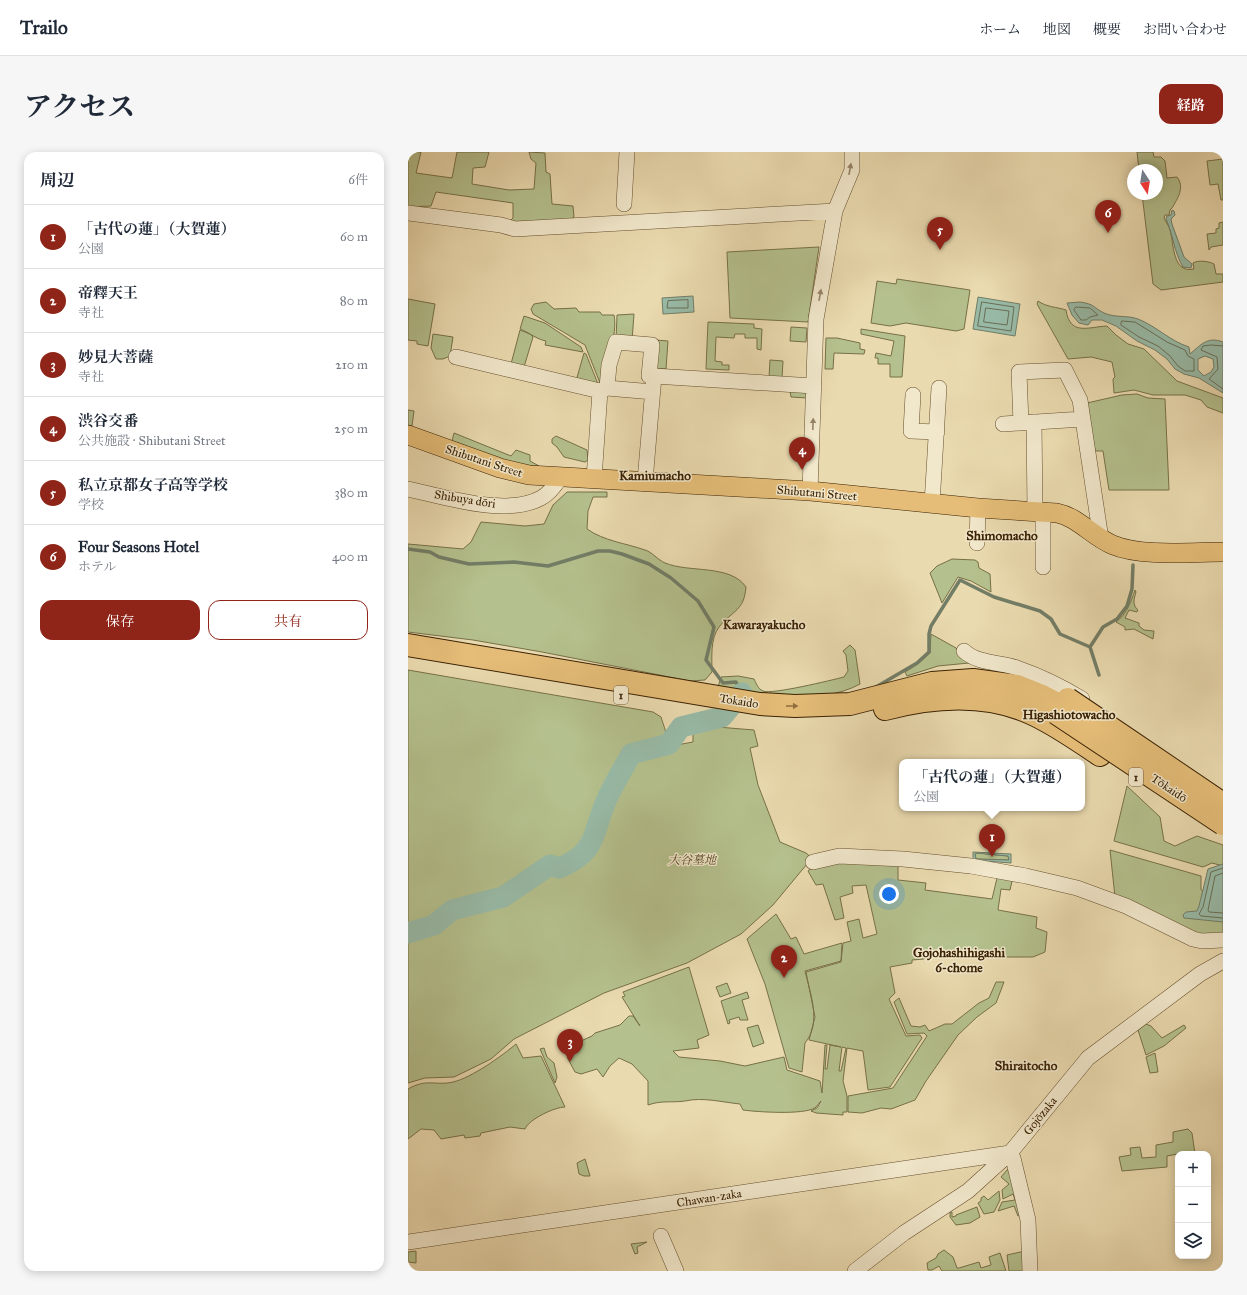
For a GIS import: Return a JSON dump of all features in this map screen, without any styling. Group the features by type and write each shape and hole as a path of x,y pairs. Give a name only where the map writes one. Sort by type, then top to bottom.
{"highway":[{"name":"Tokaido","path":"408,645 760,704 795,706 833,711"},
{"name":"Tokaido","path":"408,658 756,718 793,721 833,711"},
{"name":"1","path":"833,711 945,681 970,669 998,671 1017,675 1043,685 1068,698 1223,804"},
{"name":"Tōkaidō","path":"945,681 973,680 1000,682 1025,689 1050,700 1221,823"},
{"name":"1","path":"833,711 853,718 905,704 948,699 979,700 1009,705 1050,723 1221,823"}],"main road":[{"name":"Shibutani Street","path":"408,435 500,468 529,475 560,478 645,481 810,491 932,504 1039,512 1064,515 1101,539 1122,549 1140,552 1223,552"}],"street":[{"path":"624,204 627,152"},
{"path":"810,491 816,319 835,211 852,170 852,152"},
{"path":"408,213 501,225 515,229 835,211"},
{"path":"594,479 603,389 616,342 652,345 649,376 814,386"},
{"path":"456,357 603,389 653,392"},
{"path":"1043,567 1039,512 1028,422 1018,372 1065,370 1080,400 1101,539"},
{"path":"645,481 654,376"},
{"path":"932,504 939,388"},
{"path":"913,395 911,431 937,432"},
{"path":"1003,424 1083,419"},
{"name":"Shibuya dōri","path":"408,489 481,503 511,505 542,498 550,492 560,478"},
{"path":"977,543 978,508"},
{"path":"964,651 974,658 1016,667 1055,682 1096,707 1223,796"},
{"path":"1149,744 1155,758 1196,801 1221,823"},
{"path":"813,862 839,856 903,859 971,866 1026,876 1077,888 1126,906 1192,939 1202,941 1223,940"},
{"name":"Gojōzaka","path":"855,1271 904,1233 968,1191 1010,1153 1088,1058 1200,974 1223,961"},
{"path":"1010,1153 1014,1158 1028,1220 1030,1271"},
{"name":"Chawan-zaka","path":"408,1242 1010,1153"},
{"path":"661,1236 676,1271"}],"green space":[{"path":"408,152 421,152 416,173 452,178 457,152 489,152 485,167 473,168 472,184 509,190 534,189 536,163 531,159 529,152 545,153 546,172 550,174 552,204 573,206 574,217 562,222 553,223 510,221 513,218 513,203 436,192 431,206 408,207"},
{"path":"1137,152 1153,152 1154,157 1161,157 1165,161 1167,178 1177,177 1179,181 1181,189 1180,192 1170,210 1169,215 1165,215 1164,218 1170,228 1175,256 1178,262 1182,267 1187,269 1194,269 1193,263 1198,261 1214,264 1216,274 1223,274 1223,282 1161,290 1153,284 1143,200 1163,200 1163,164 1138,164"},
{"path":"1223,159 1223,200 1221,200 1218,184 1210,185 1207,161"},
{"path":"1223,222 1223,245 1211,247 1209,250 1207,234 1216,233 1216,229 1219,228 1219,223"},
{"path":"819,247 808,322 730,318 727,252"},
{"path":"897,279 970,290 964,329 956,331 906,323 890,326 871,323 877,281 896,284"},
{"path":"408,299 435,304 428,346 417,344 417,341 408,340"},
{"path":"1038,301 1048,306 1066,310 1071,324 1076,327 1087,328 1107,326 1128,344 1144,349 1177,381 1223,398 1223,413 1207,407 1201,400 1185,395 1153,395 1134,390 1114,393 1113,379 1115,377 1112,362 1091,357 1068,359 1037,304"},
{"path":"546,302 554,309 576,308 579,312 600,312 602,315 614,315 615,323 613,340 600,383 585,345 533,314 531,309 534,304"},
{"path":"634,314 632,341 616,340 617,315"},
{"path":"524,316 545,323 581,347 583,352 545,345 546,341 520,329"},
{"path":"708,322 754,324 754,328 762,329 761,350 757,349 757,338 745,338 745,334 735,334 734,338 716,337 715,361 722,362 722,365 729,365 729,370 706,369"},
{"path":"791,327 807,328 806,342 790,341"},
{"path":"861,329 905,336 902,377 890,377 890,364 878,364 878,358 875,358 876,353 891,356 894,341 861,334"},
{"path":"520,330 530,334 533,337 524,367 511,364"},
{"path":"433,334 453,337 450,356 443,359 436,359 431,348"},
{"path":"826,338 837,338 860,343 860,349 865,350 864,354 834,353 833,369 825,369"},
{"path":"655,340 668,341 666,369 653,368"},
{"path":"584,353 586,354 598,384 576,381"},
{"path":"770,360 783,361 782,378 769,378"},
{"path":"790,391 807,392 807,398 791,397"},
{"path":"1137,394 1148,398 1165,399 1169,490 1109,490 1103,451 1095,451 1087,403 1122,395"},
{"path":"408,410 414,411 412,426 408,425"},
{"path":"454,433 511,456 516,450 530,455 530,461 539,466 529,466 507,461 452,441"},
{"path":"556,436 587,450 588,460 585,462 564,457 552,443 552,439"},
{"path":"567,492 607,492 607,497 593,497 588,511 587,529 594,533 608,539 648,551 665,563 730,575 739,580 746,587 745,595 740,606 724,621 716,632 712,649 712,672 705,680 690,681 473,640 408,632 408,544 463,549 471,542 481,522 525,526 544,524 553,505"},
{"path":"952,559 975,560 978,562 979,568 990,574 991,592 971,581 958,577 942,603 930,573 937,566"},
{"path":"1135,590 1134,604 1138,610 1137,612 1129,610 1125,618 1139,623 1139,626 1144,630 1154,631 1153,639 1134,629 1125,630 1125,627 1116,622 1120,619 1130,604"},
{"path":"931,634 956,648 969,663 938,666 907,676 905,672 918,664 930,653"},
{"path":"850,645 855,650 860,684 844,691 827,695 790,696 753,693 718,687 721,677 738,676 754,679 760,689 768,692 802,687 844,677 848,671 846,655 843,651"},
{"name":"大谷墓地","path":"408,670 653,712 661,717 666,733 665,740 660,748 693,742 693,725 754,730 758,746 750,748 758,785 780,842 806,853 812,858 773,905 741,934 687,963 604,993 514,1039 491,1059 454,1077 425,1078 408,1083"},
{"path":"1127,786 1160,817 1164,841 1175,846 1197,836 1223,845 1223,866 1212,863 1203,867 1114,841"},
{"path":"1110,850 1201,876 1201,890 1223,903 1223,936 1203,936 1115,897"},
{"path":"975,854 1008,856 1009,860 976,859"},
{"path":"836,862 898,862 898,880 926,883 925,890 992,899 998,874 1013,877 1010,890 1001,889 998,910 1037,917 1036,928 1047,932 1045,952 1033,957 926,957 924,959 912,960 912,963 890,967 895,993 889,999 906,1036 920,1035 922,1038 890,1087 868,1090 863,1051 847,1048 843,1081 847,1096 847,1112 843,1112 843,1115 816,1113 811,1111 817,1108 821,1101 815,1108 800,1112 743,1110 740,1104 705,1100 662,1102 648,1105 648,1081 632,1064 619,1058 610,1066 603,1077 597,1069 581,1074 575,1072 567,1057 574,1050 572,1045 592,1036 595,1033 620,1025 629,1016 633,1016 640,1026 622,997 625,996 623,992 689,967 709,1035 697,1040 699,1048 673,1051 679,1057 720,1061 745,1066 784,1057 787,1070 820,1081 822,1093 825,1045 827,1045 825,1069 827,1069 830,1045 841,1047 809,1040 815,1017 806,972 841,962 843,943 851,941 847,922 859,919 863,938 877,934 866,885 852,886 853,893 840,897 844,918 835,920 823,884 816,885 808,871 814,867","holes":["842,1047 846,1048 841,1071 839,1071"]},
{"path":"776,914 791,939 796,937 804,954 842,943 841,961 805,971 812,998 814,1017 810,1035 805,1043 802,1072 789,1068 765,984 747,939"},
{"path":"996,982 1004,982 996,1003 977,1017 958,1035 926,1081 915,1100 891,1109 881,1108 862,1113 848,1112 848,1096 893,1088 927,1036 924,1033 907,1034 894,1002 899,998 911,1026 920,1027 925,1025 929,1031 945,1024 952,1024 979,1003 989,998"},
{"path":"727,983 731,993 720,997 716,987"},
{"path":"747,992 749,998 742,1000 748,1020 740,1020 739,1017 729,1020 730,1023 728,1024 721,1001"},
{"path":"1146,1024 1151,1026 1162,1038 1184,1025 1186,1028 1164,1046 1146,1055 1138,1030"},
{"path":"758,1025 764,1043 753,1047 747,1028"},
{"path":"516,1044 523,1058 541,1056 565,1107 543,1114 527,1125 525,1129 510,1127 481,1133 480,1136 465,1138 464,1135 441,1139 434,1130 421,1129 408,1139 408,1089 426,1083 447,1083 460,1080 486,1066"},
{"path":"544,1048 547,1057 554,1063 557,1077 555,1083 540,1049"},
{"path":"1155,1053 1158,1072 1150,1073 1146,1057"},
{"path":"1188,1129 1192,1133 1195,1151 1175,1151 1175,1154 1167,1156 1167,1167 1122,1171 1119,1157 1131,1155 1130,1148 1140,1147 1142,1158 1156,1157 1156,1145 1173,1142 1173,1132"},
{"path":"585,1159 590,1176 579,1174 577,1163"},
{"path":"1007,1170 1009,1170 1021,1215 1018,1216 1014,1206 998,1211 1002,1202 1015,1200 1013,1194 1003,1199 1002,1190 1009,1184 1001,1177"},
{"path":"999,1191 1000,1200 994,1212 984,1214 978,1203 981,1201 981,1198 984,1196 988,1200"},
{"path":"977,1207 980,1217 970,1223 956,1225 950,1217 950,1212 952,1212 952,1217"},
{"path":"647,1242 637,1247 638,1253 635,1254 631,1244"},
{"path":"944,1250 953,1257 957,1268 979,1262 981,1268 991,1265 989,1257 1000,1253 1006,1271 942,1271 939,1266 932,1270 928,1270 927,1263 936,1258 938,1254"},
{"path":"416,1251 416,1263 408,1262 408,1252"},
{"path":"1025,1251 1025,1271 1009,1271 1007,1255"}],"water":[{"path":"1172,210 1174,211 1175,215 1171,219 1172,224 1184,257 1192,264 1191,268 1183,267 1166,219 1167,216 1171,215"},
{"path":"693,296 694,312 663,314 662,298"},
{"path":"978,297 1020,304 1015,336 973,329"},
{"path":"1067,303 1085,303 1108,315 1138,319 1189,347 1190,354 1205,342 1217,340 1223,342 1223,393 1199,378 1184,374 1175,369 1167,359 1155,350 1137,341 1116,326 1102,320 1092,320 1088,325 1079,323 1072,315","holes":["1205,356 1213,359 1214,367 1211,372 1204,376 1198,370 1198,359"]},
{"path":"973,852 1011,854 1011,863 973,860","holes":["975,854 1008,856 1009,860 976,859"]},
{"path":"1223,864 1223,922 1184,918 1183,915 1186,912 1197,911 1208,869"}],"waterway":[{"path":"408,549 430,552 439,557 469,564 514,562 548,566 598,551 610,551 622,554 649,564 671,578 698,601 714,627 706,660 723,683 736,682 742,693"},
{"path":"1099,675 1090,647 1103,627 1117,619 1127,606 1132,589 1133,565"},
{"path":"876,687 917,663 929,652 929,634 931,626 960,580 994,597 1040,611 1051,619 1060,634 1090,647"},
{"path":"408,933 434,925 452,910 503,897 550,865 559,868 572,862 581,855 592,841 606,801 631,754 669,744 681,727 722,717 742,693"}],"place":[{"name":"Four Seasons Hotel","path":"1108,233"},
{"name":"私立京都女子高等学校","path":"940,250"},
{"name":"渋谷交番","path":"802,470"},
{"name":"「古代の蓮」（大賀蓮）","path":"992,857"},
{"name":"帝釋天王","path":"784,978"},
{"name":"妙見大菩薩","path":"570,1062"}],"district":[{"name":"Kamiumacho","path":"655,475"},
{"name":"Shimomacho","path":"1002,535"},
{"name":"Kawarayakucho","path":"764,624"},
{"name":"Higashiotowacho","path":"1069,714"},
{"name":"Gojohashihigashi 6-chome","path":"959,960"},
{"name":"Shiraitocho","path":"1026,1065"}]}
